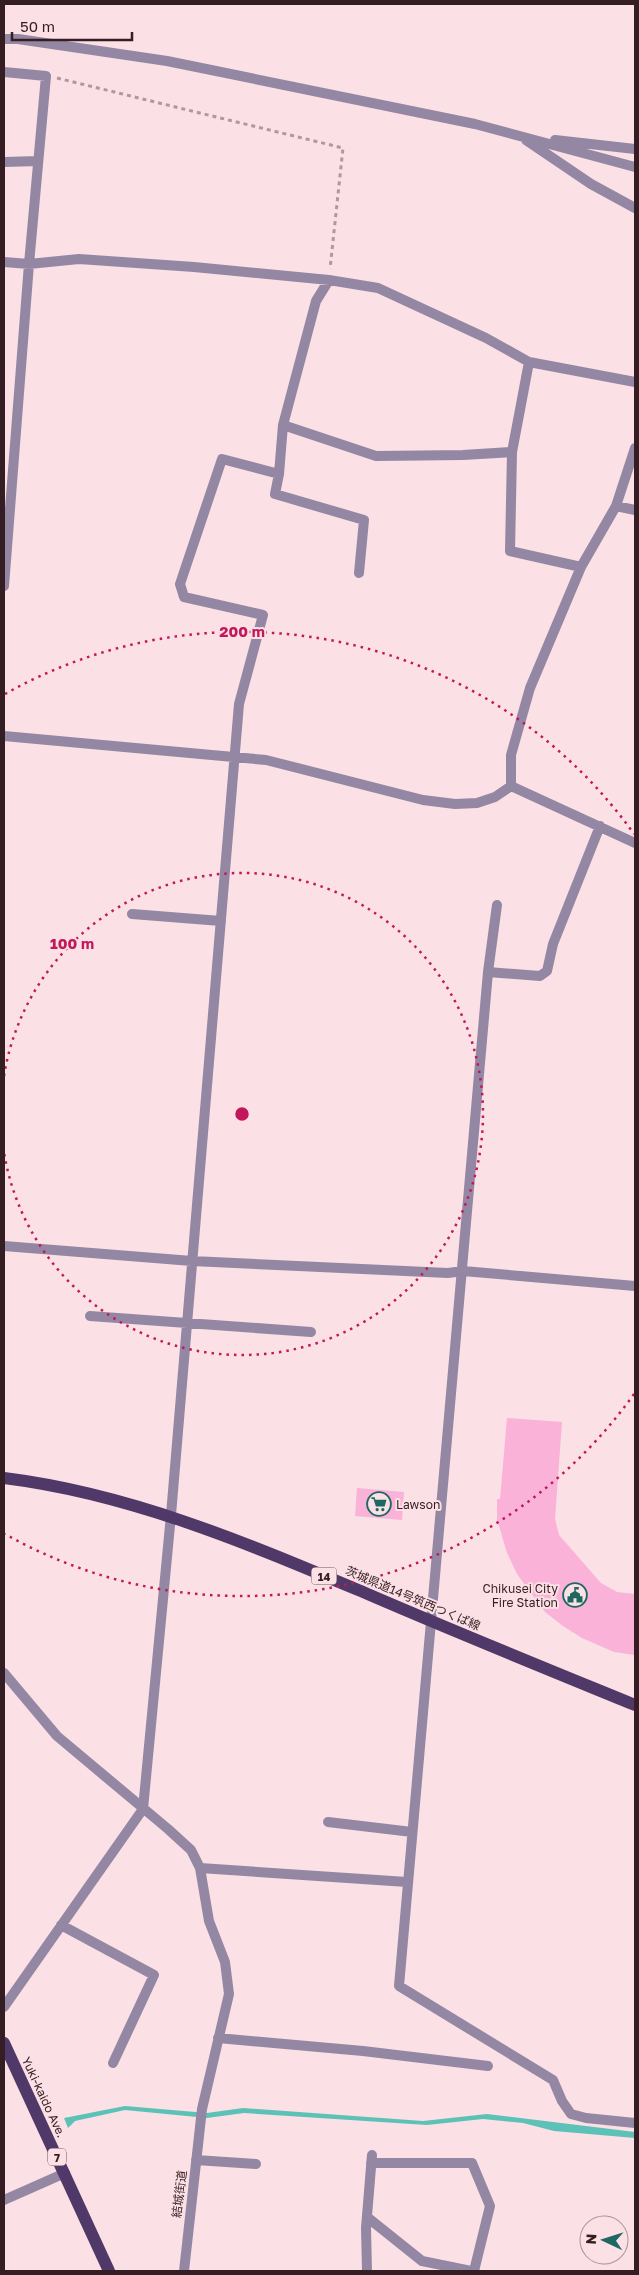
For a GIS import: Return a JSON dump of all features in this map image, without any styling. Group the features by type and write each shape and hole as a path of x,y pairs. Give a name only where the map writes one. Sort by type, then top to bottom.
{"main road":[{"name":"茨城県道14号筑西つくば線","path":"4,1478 114,1499 170,1515 249,1544 635,1705"},
{"name":"Yuki-kaido Ave.","path":"4,2043 109,2271"}],"street":[{"path":"4,39 167,61 475,124 635,167"},
{"path":"4,72 46,76 29,264 4,586"},
{"path":"519,136 635,149"},
{"path":"519,136 591,184 635,208"},
{"path":"4,162 38,161"},
{"path":"4,262 29,264 79,259 194,267 329,280 378,288 486,338 529,362 635,382"},
{"path":"329,280 316,300 283,426 279,474 275,494 364,520 358,573"},
{"path":"529,362 512,452 510,551 581,567"},
{"path":"283,426 376,456 463,455 512,452"},
{"path":"511,786 511,755 530,688 581,567 616,506 635,448"},
{"path":"4,2007 143,1809 222,921 239,704 263,615 184,597 180,584 222,459 279,474"},
{"path":"616,506 635,510"},
{"path":"4,736 266,760 423,800 454,804 477,804 495,797 511,786"},
{"path":"511,786 635,843"},
{"path":"488,972 540,976 547,971 554,944 600,826"},
{"path":"497,905 488,972 399,1986 553,2080 562,2101 571,2114 586,2118 635,2123"},
{"path":"132,914 222,921"},
{"path":"4,1246 192,1261 448,1273 463,1271 635,1286"},
{"path":"90,1316 310,1332"},
{"path":"4,1674 57,1736 191,1850 200,1868 407,1882"},
{"path":"328,1822 412,1832"},
{"name":"結城街道","path":"184,2271 200,2120 229,1994 225,1962 209,1921 200,1868"},
{"path":"61,1925 154,1975 113,2064"},
{"path":"218,2038 363,2051 488,2066"},
{"path":"367,2217 422,2261 472,2271 490,2206 472,2163 371,2159 367,2217 367,2271"},
{"path":"196,2160 256,2164"},
{"path":"4,2200 65,2173"}],"path":[{"path":"46,76 343,148 329,280"}],"water":[{"path":"125,2106 207,2113 243,2108 423,2121 487,2114 635,2132 635,2138 554,2131 523,2123 483,2119 427,2125 244,2113 207,2118 125,2110 75,2121 68,2128 64,2118"}],"building":[{"path":"507,1418 562,1422 555,1519 559,1535 601,1583 617,1592 635,1594 635,1655 614,1652 582,1638 563,1626 545,1612 517,1574 507,1553 497,1519 497,1499 500,1499"},
{"name":"Lawson","path":"357,1488 404,1492 402,1520 355,1516"}],"place":[{"name":"Lawson","path":"379,1504"},
{"name":"Chikusei City Fire Station","path":"575,1595"}]}
